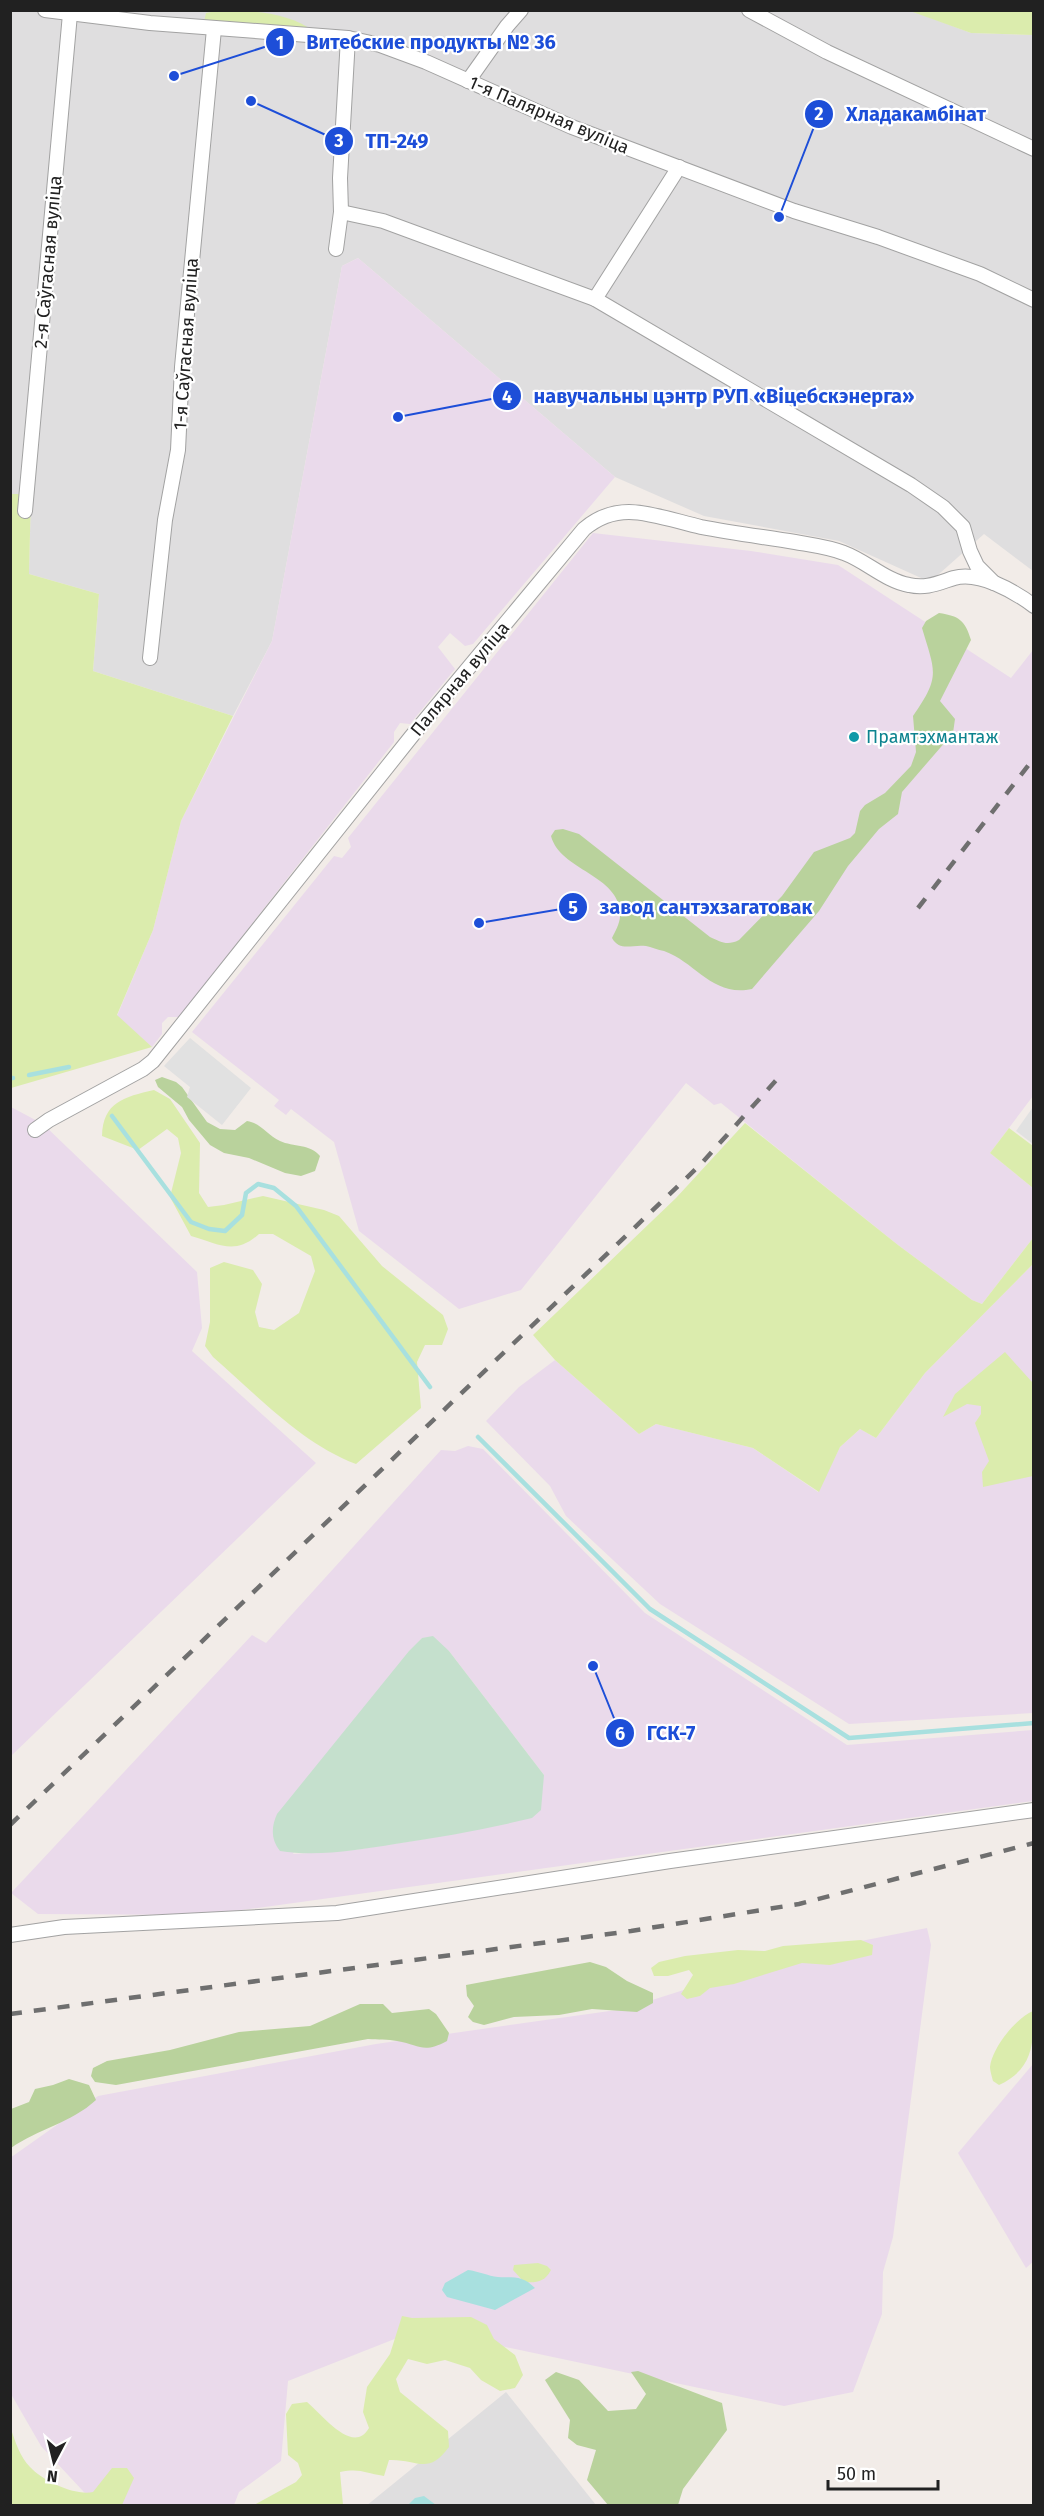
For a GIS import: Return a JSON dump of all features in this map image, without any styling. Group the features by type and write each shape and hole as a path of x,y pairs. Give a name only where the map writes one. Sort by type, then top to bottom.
{"street":[{"name":"1-я Палярная вуліца","path":"45,10 214,29 348,38 380,45 572,127 794,211 878,237 980,274 1034,300"},
{"path":"468,81 521,10"},
{"path":"749,10 827,52 1034,149"},
{"name":"2-я Саўгасная вуліца","path":"25,511 70,14"},
{"name":"1-я Саўгасная вуліца","path":"150,658 165,520 178,450 182,367 214,29"},
{"path":"336,249 341,213 340,178 348,38"},
{"path":"595,299 679,167"},
{"name":"Палярная вуліца","path":"341,213 383,221 595,299 911,485 943,507 963,527 977,566 996,585"},
{"name":"Палярная вуліца","path":"35,1130 153,1061 411,737 593,521 606,515 631,512 832,549 857,558 897,582 910,586 926,586 955,578 972,577 1032,601"},
{"path":"10,1935 64,1927 337,1912 670,1861 1034,1810"}],"shaded area":[{"path":"910,10 971,33 1033,35 1033,571 984,534 930,582 839,541 704,516 615,477 358,258 342,266 272,641 233,716 93,671 99,594 29,574 31,494 11,494 11,11"},
{"path":"358,258 615,477 473,644 465,646 450,633 438,647 455,669 410,724 400,723 394,732 394,742 179,1017 168,1017 162,1023 162,1034 152,1047 117,1016 153,930 181,821 272,641 342,266"},
{"path":"593,533 751,551 838,565 1011,678 1033,650 1033,1096 990,1153 1033,1188 1033,1238 982,1304 972,1300 898,1245 721,1103 714,1105 686,1083 521,1290 459,1309 359,1231 334,1142 291,1109 286,1115 274,1106 279,1100 192,1032 334,856 342,858 351,847 348,838"},
{"path":"190,1038 251,1088 222,1125 187,1097 190,1087 164,1066"},
{"path":"11,1107 43,1124 197,1272 202,1328 192,1351 316,1463 11,1756"},
{"path":"1033,1107 1033,1144 1016,1131"},
{"path":"1033,1264 1033,1713 849,1724 660,1604 566,1516 550,1486 486,1421 519,1387 555,1360 639,1434 656,1424 753,1448 818,1492 840,1447 860,1429 876,1438 925,1373"},
{"path":"468,1446 483,1449 645,1613 847,1745 1033,1730 1033,1801 206,1915 38,1914 11,1893 252,1635 266,1643 441,1450 455,1451","holes":["422,1638 449,1651 544,1775 431,1838 354,1850 293,1854 378,1691"]},
{"path":"927,1928 931,1945 893,2237 883,2272 882,2314 853,2392 784,2406 420,2329 288,2381 281,2461 239,2492 234,2505 96,2505 41,2446 11,2394 10,2158 98,2096 376,2044 624,2009 800,1953"},
{"path":"1033,2064 1034,2261 1026,2268 958,2153"},
{"path":"506,2392 596,2505 366,2506"}],"green space":[{"path":"216,11 267,13 292,20 315,32 204,22 206,13"},
{"path":"910,11 1033,11 1033,35 971,33"},
{"path":"10,494 31,494 29,574 99,594 93,671 233,716 181,821 153,930 117,1015 152,1047 11,1088"},
{"path":"939,613 952,616 964,623 971,640 940,701 955,719 953,733 902,792 898,814 879,829 848,866 819,911 752,989 726,988 715,984 676,956 664,951 646,946 623,946 615,942 612,938 620,919 618,902 601,882 566,858 557,848 551,836 555,830 563,829 579,834 710,937 727,943 739,940 782,896 814,852 850,838 855,833 860,811 865,805 885,793 911,766 916,752 913,716 928,692 933,673 922,628 926,621"},
{"path":"162,1077 182,1087 207,1122 220,1129 235,1130 247,1121 256,1124 280,1141 312,1149 320,1156 315,1171 301,1176 285,1173 249,1158 224,1153 210,1145 189,1120 182,1107 158,1087 155,1080"},
{"path":"154,1090 170,1099 200,1143 199,1193 208,1207 263,1196 324,1210 339,1216 382,1266 443,1315 448,1329 442,1345 425,1345 417,1362 421,1408 356,1464 336,1455 298,1431 213,1357 205,1346 210,1322 210,1268 224,1262 253,1270 262,1284 255,1312 259,1327 274,1330 299,1313 315,1271 311,1256 273,1234 259,1234 242,1245 234,1246 218,1245 191,1236 170,1197 181,1153 178,1138 167,1129 138,1150 102,1136 106,1115 111,1108 133,1095"},
{"path":"745,1123 898,1245 972,1300 982,1304 1033,1238 1033,1264 925,1373 876,1438 860,1429 840,1447 819,1492 753,1448 656,1424 639,1434 555,1360 533,1335 676,1198"},
{"path":"1009,1128 1033,1146 1033,1188 990,1153"},
{"path":"1005,1352 1033,1383 1033,1476 983,1487 982,1472 989,1461 975,1423 981,1414 981,1406 967,1404 943,1417 955,1394"},
{"path":"433,1636 449,1651 544,1775 541,1810 532,1818 515,1822 381,1846 323,1853 280,1851 273,1833 277,1814 409,1651 422,1638"},
{"path":"861,1940 873,1945 872,1955 830,1965 802,1963 734,1984 710,1988 700,1996 687,1999 681,1994 693,1975 689,1970 668,1976 654,1976 651,1968 659,1962 685,1956 738,1950 765,1951 783,1946"},
{"path":"590,1962 606,1967 627,1981 653,1993 653,2003 637,2012 592,2009 559,2015 514,2017 484,2025 473,2022 468,2017 474,2006 467,1996 466,1985"},
{"path":"360,2004 383,2004 392,2013 429,2009 436,2014 449,2033 447,2041 427,2048 394,2040 368,2039 116,2085 95,2082 91,2076 93,2068 107,2061 170,2050 239,2032 310,2026"},
{"path":"1033,2011 1032,2045 1025,2063 1010,2079 999,2085 993,2081 990,2069 995,2051 1012,2027"},
{"path":"69,2079 89,2085 96,2100 76,2115 11,2148 11,2109 29,2102 35,2089"},
{"path":"538,2263 551,2270 540,2281 524,2282 513,2270 514,2265"},
{"path":"402,2316 412,2318 471,2317 487,2325 494,2339 515,2355 523,2375 515,2388 500,2391 481,2380 470,2368 445,2360 427,2364 408,2359 396,2379 400,2392 448,2431 449,2447 442,2456 428,2464 389,2460 384,2476 358,2471 340,2472 343,2505 254,2505 296,2482 302,2475 298,2463 288,2455 286,2414 292,2404 307,2402 329,2423 346,2435 355,2437 362,2435 369,2428 363,2412 367,2387 390,2354"},
{"path":"638,2371 722,2403 727,2430 683,2489 678,2505 608,2505 587,2480 596,2450 577,2445 568,2438 570,2420 545,2380 556,2372 579,2380 608,2411 636,2409 646,2394 631,2372"},
{"path":"11,2429 26,2463 51,2482 69,2490 93,2492 112,2468 127,2468 134,2478 122,2505 11,2504"}],"water":[{"path":"468,2270 522,2279 535,2288 495,2310 447,2297 442,2290 445,2283"},
{"path":"424,2496 436,2505 408,2505 415,2498"}],"waterway":[{"path":"29,1075 69,1067"},
{"path":"112,1116 191,1222 209,1229 225,1231 242,1215 246,1193 258,1184 274,1188 296,1206 430,1387"},
{"path":"478,1437 650,1609 849,1738 1034,1723"}],"railway":[{"path":"918,908 1034,758"},
{"path":"10,1825 700,1165 780,1076"},
{"path":"10,2014 631,1931 799,1904 1034,1843"}],"place":[{"name":"Витебские продукты № 36","path":"174,76"},
{"name":"ТП-249","path":"251,101"},
{"name":"Хладакамбінат","path":"779,217"},
{"name":"навучальны цэнтр РУП «Віцебскэнерга»","path":"398,417"},
{"name":"Прамтэхмантаж","path":"854,737"},
{"name":"завод сантэхзагатовак","path":"479,923"},
{"name":"ГСК-7","path":"593,1666"}]}
